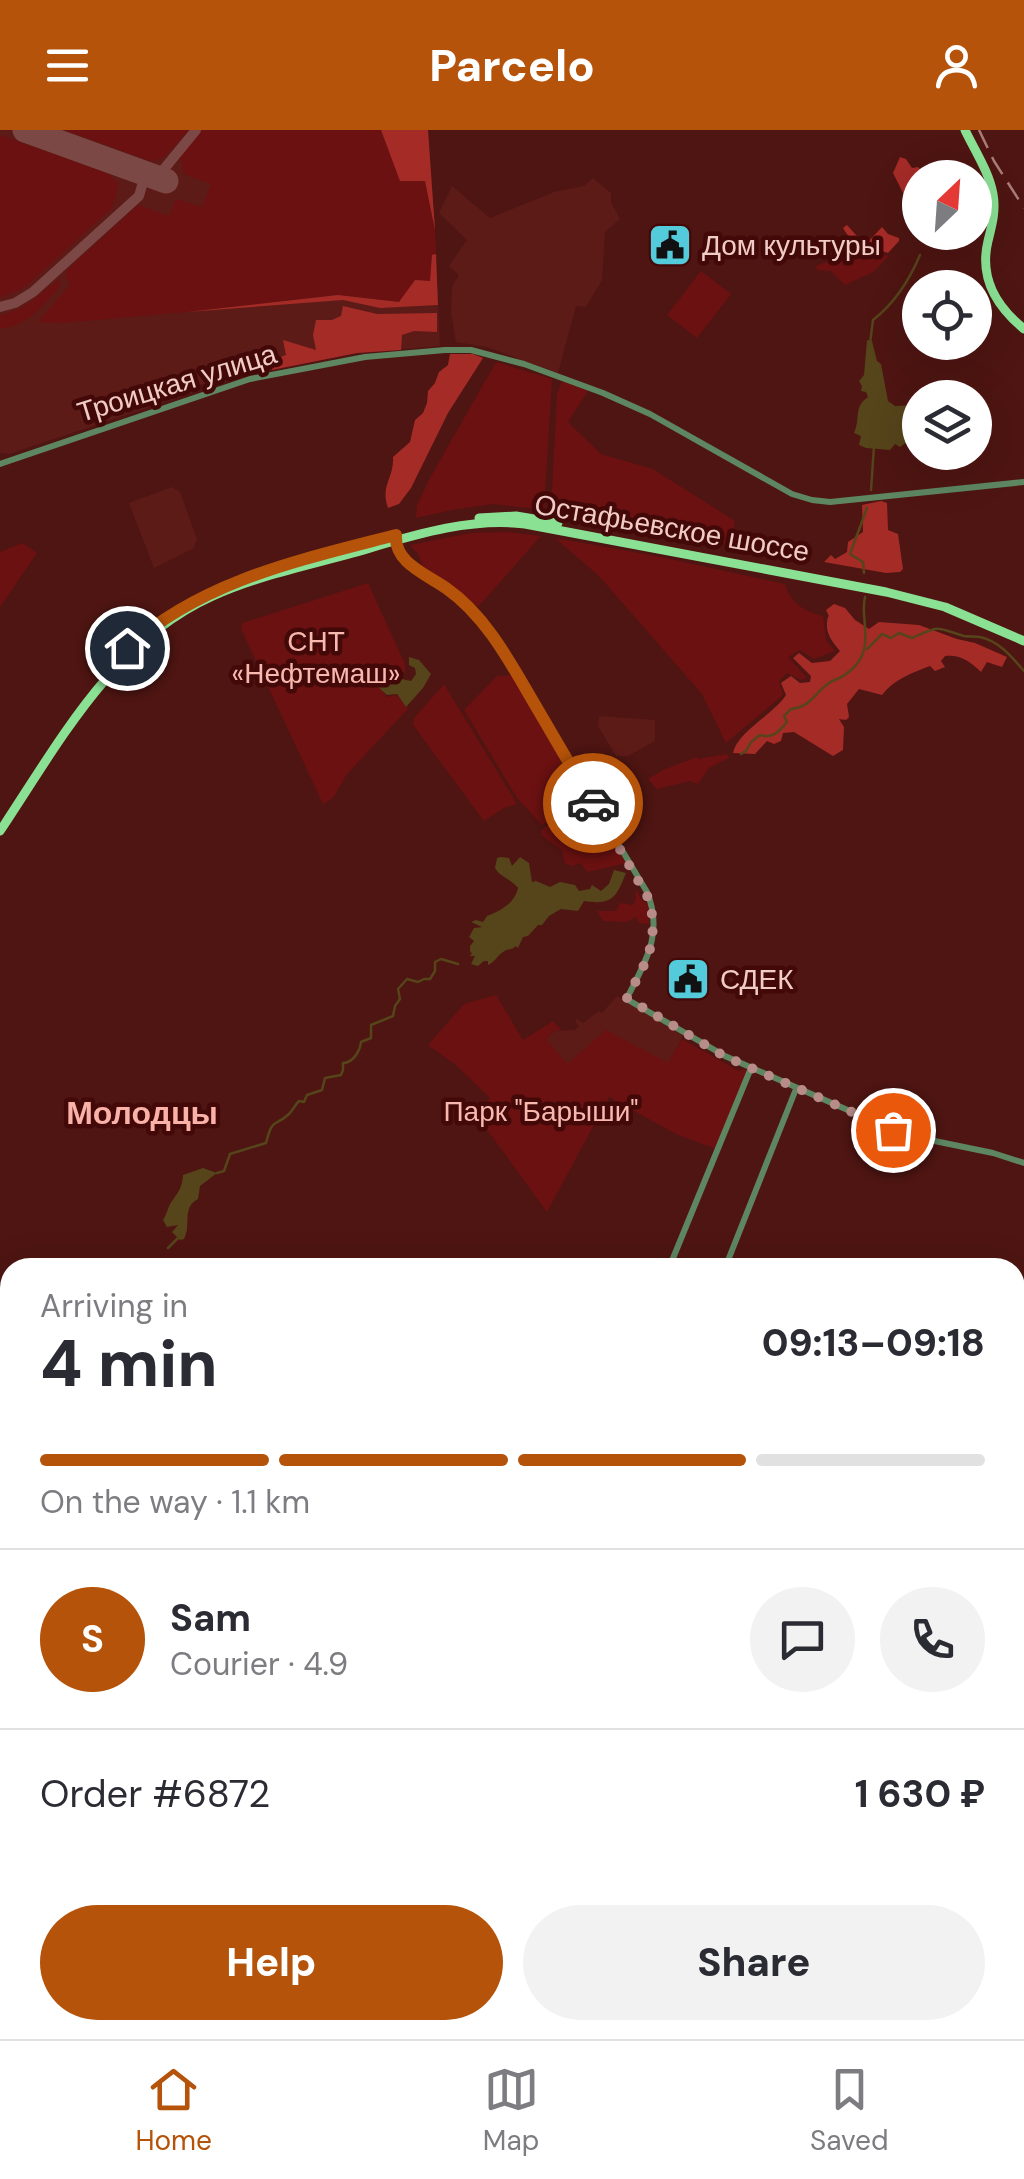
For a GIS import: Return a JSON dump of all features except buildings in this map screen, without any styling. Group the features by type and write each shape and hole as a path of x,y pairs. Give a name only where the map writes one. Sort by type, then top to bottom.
{"main road":[{"path":"965,130 993,191 994,210 985,262 989,284 1005,312 1024,329"},
{"name":"Остафьевское шоссе","path":"0,827 97,682 144,632 229,584 447,522 526,517 916,593 974,613 1024,639"}],"street":[{"name":"Троицкая улица","path":"0,464 250,379 365,357 445,350 490,354 568,379 650,414 802,498 830,502 1024,482"},
{"path":"396,538 402,558 453,593 490,632 647,892 652,913 651,951 627,998 724,1056 796,1089 908,1135 994,1152 1024,1163"},
{"path":"673,1258 751,1068"},
{"path":"729,1258 796,1089"}],"shaded area":[{"path":"0,130 428,130 440,346 357,353 263,371 205,388 202,384 198,391 9,454 0,453"},
{"path":"381,130 428,130 435,230 425,181 400,181"},
{"path":"900,157 906,159 902,160 902,191 893,173"},
{"path":"593,178 611,193 620,219 605,232 602,280 586,307 576,306 558,373 487,347 456,342 452,287 459,275 449,266 467,240 439,213 452,186 490,218 554,192 584,186"},
{"path":"847,225 865,245 882,227 899,241 888,253 868,248 848,235 843,228"},
{"path":"436,254 438,305 380,308 343,300 187,312 338,295 399,302 415,280 430,281 432,255"},
{"path":"343,306 377,314 437,313 437,332 402,335 401,350 357,353 272,370 269,361 286,355 283,340 316,350 316,320 341,316"},
{"path":"867,340 872,341 881,364 888,401 902,406 900,447 895,444 890,450 859,445 861,436 854,433 859,409 868,397 861,391 859,381 864,375"},
{"path":"450,354 483,358 448,413 411,488 399,504 388,508 386,487 393,457 410,442 415,420 427,403 428,391 448,365"},
{"path":"172,487 180,492 197,539 194,548 154,568 129,503"},
{"path":"887,503 888,530 898,534 903,569 886,573 824,562 831,555 835,559 847,552 848,542 863,532 862,505"},
{"path":"834,604 845,608 869,629 879,622 919,625 1007,657 1002,667 987,662 981,672 956,656 945,656 941,661 945,667 935,671 930,666 910,674 882,695 859,689 847,704 849,717 839,719 844,727 843,750 833,756 794,732 783,733 781,741 774,744 767,741 755,754 733,753 741,738 786,695 781,683 791,676 800,683 810,682 811,676 793,658 799,653 812,663 830,661 840,651 827,627 826,610"},
{"path":"409,657 419,660 431,674 406,707 397,694 387,695 378,687 371,674 384,667 388,676 411,681 416,674 409,665"},
{"path":"599,716 655,720 655,741 628,756 616,756 598,726"},
{"path":"520,857 529,863 532,882 550,887 560,882 575,885 579,891 592,885 601,891 609,884 614,870 626,873 613,897 602,902 584,901 578,911 561,909 523,937 518,948 505,951 488,965 484,961 478,966 471,964 475,956 469,956 470,946 474,941 469,937 474,928 482,927 471,922 483,922 506,906 518,888 495,868 497,858 509,858 512,866"},
{"path":"617,996 683,1036 668,1064 567,1065 546,1039 555,1031 575,1030 579,1026 577,1019 583,1023 599,1011 602,1013"},
{"path":"203,1168 217,1173 200,1186 198,1199 188,1212 184,1239 180,1240 172,1232 178,1225 167,1227 163,1220 183,1175"}],"green space":[{"path":"65,130 189,130 163,158 150,161"},
{"path":"199,130 381,130 383,139 425,181 435,230 436,254 432,256 430,281 399,302 338,295 187,312 38,322 70,285 66,271 138,205 169,216 176,199 202,207 211,184 184,174 179,153"},
{"path":"0,135 109,174 119,184 112,208 25,287 0,298"},
{"path":"861,248 889,256 873,272 845,285 831,271 817,270 816,266 846,254 853,256"},
{"path":"701,271 731,294 697,338 667,315"},
{"path":"58,280 59,287 33,314 0,329 0,316 24,307"},
{"path":"496,362 552,379 544,510 493,504 416,518 417,505 431,476"},
{"path":"562,381 588,391 568,422 601,454 653,469 735,521 731,544 551,509 557,394"},
{"path":"471,533 541,536 478,607 422,565 410,545"},
{"path":"555,538 785,584 799,606 823,616 826,640 835,651 814,659 800,650 788,657 807,678 801,680 787,673 779,681 783,695 726,743 702,694 599,576"},
{"path":"22,543 37,553 0,607 0,552"},
{"name":"СНТ «Нефтемаш»","path":"368,583 405,664 405,672 398,675 385,663 370,674 387,697 397,695 408,709 347,774 333,798 323,804 241,629 242,623"},
{"path":"514,675 580,787 570,801 582,791 626,863 588,872 580,863 565,863 562,850 541,835 553,819 542,825 517,798 464,710 497,676"},
{"path":"444,684 517,804 484,821 413,725 414,718"},
{"path":"727,754 729,758 709,768 698,784 690,781 657,789 648,779 697,757"},
{"path":"635,892 648,904 649,924 639,923 636,917 626,922 603,921 597,911 616,911 620,903 633,905"},
{"name":"Парк \"Барыши\"","path":"496,995 523,1040 553,1021 561,1030 546,1039 567,1064 606,1030 668,1063 682,1039 739,1071 749,1071 716,1149 676,1134 609,1097 547,1212 475,1113 490,1098 428,1045 464,1004"}],"waterway":[{"path":"870,343 873,320 901,291 920,255"},
{"path":"871,490 874,446"},
{"path":"864,573 863,562 850,554 867,508"},
{"path":"741,754 760,735 779,731 791,709 808,703 859,661 865,644 865,597"},
{"path":"867,649 882,634 891,638 899,633 912,638 939,629 993,642 1024,671"},
{"path":"217,1173 224,1171 230,1154 266,1143 272,1126 299,1101 304,1102 307,1095 322,1090 325,1078 341,1075 343,1063 355,1056 361,1042 371,1038 371,1025 393,1016 400,999 398,989 407,979 430,979 435,962 441,959 458,964"},
{"path":"168,1248 180,1236"}],"taxiway":[{"path":"152,176 164,169 196,130"},
{"path":"0,307 33,292 139,196 143,182 134,169"}],"runway":[{"path":"25,130 166,181"}],"railway":[{"path":"979,130 1024,208"}],"way so far":[{"path":"593,803 650,901 651,951 627,998 724,1056 893,1130"}],"place":[{"name":"Дом культуры","path":"670,245"},
{"name":"СДЕК","path":"688,979"}],"district":[{"name":"Молодцы","path":"142,1113"}],"route":[{"path":"127,648 164,618 222,586 396,535 402,558 453,593 490,632 593,803"}]}
